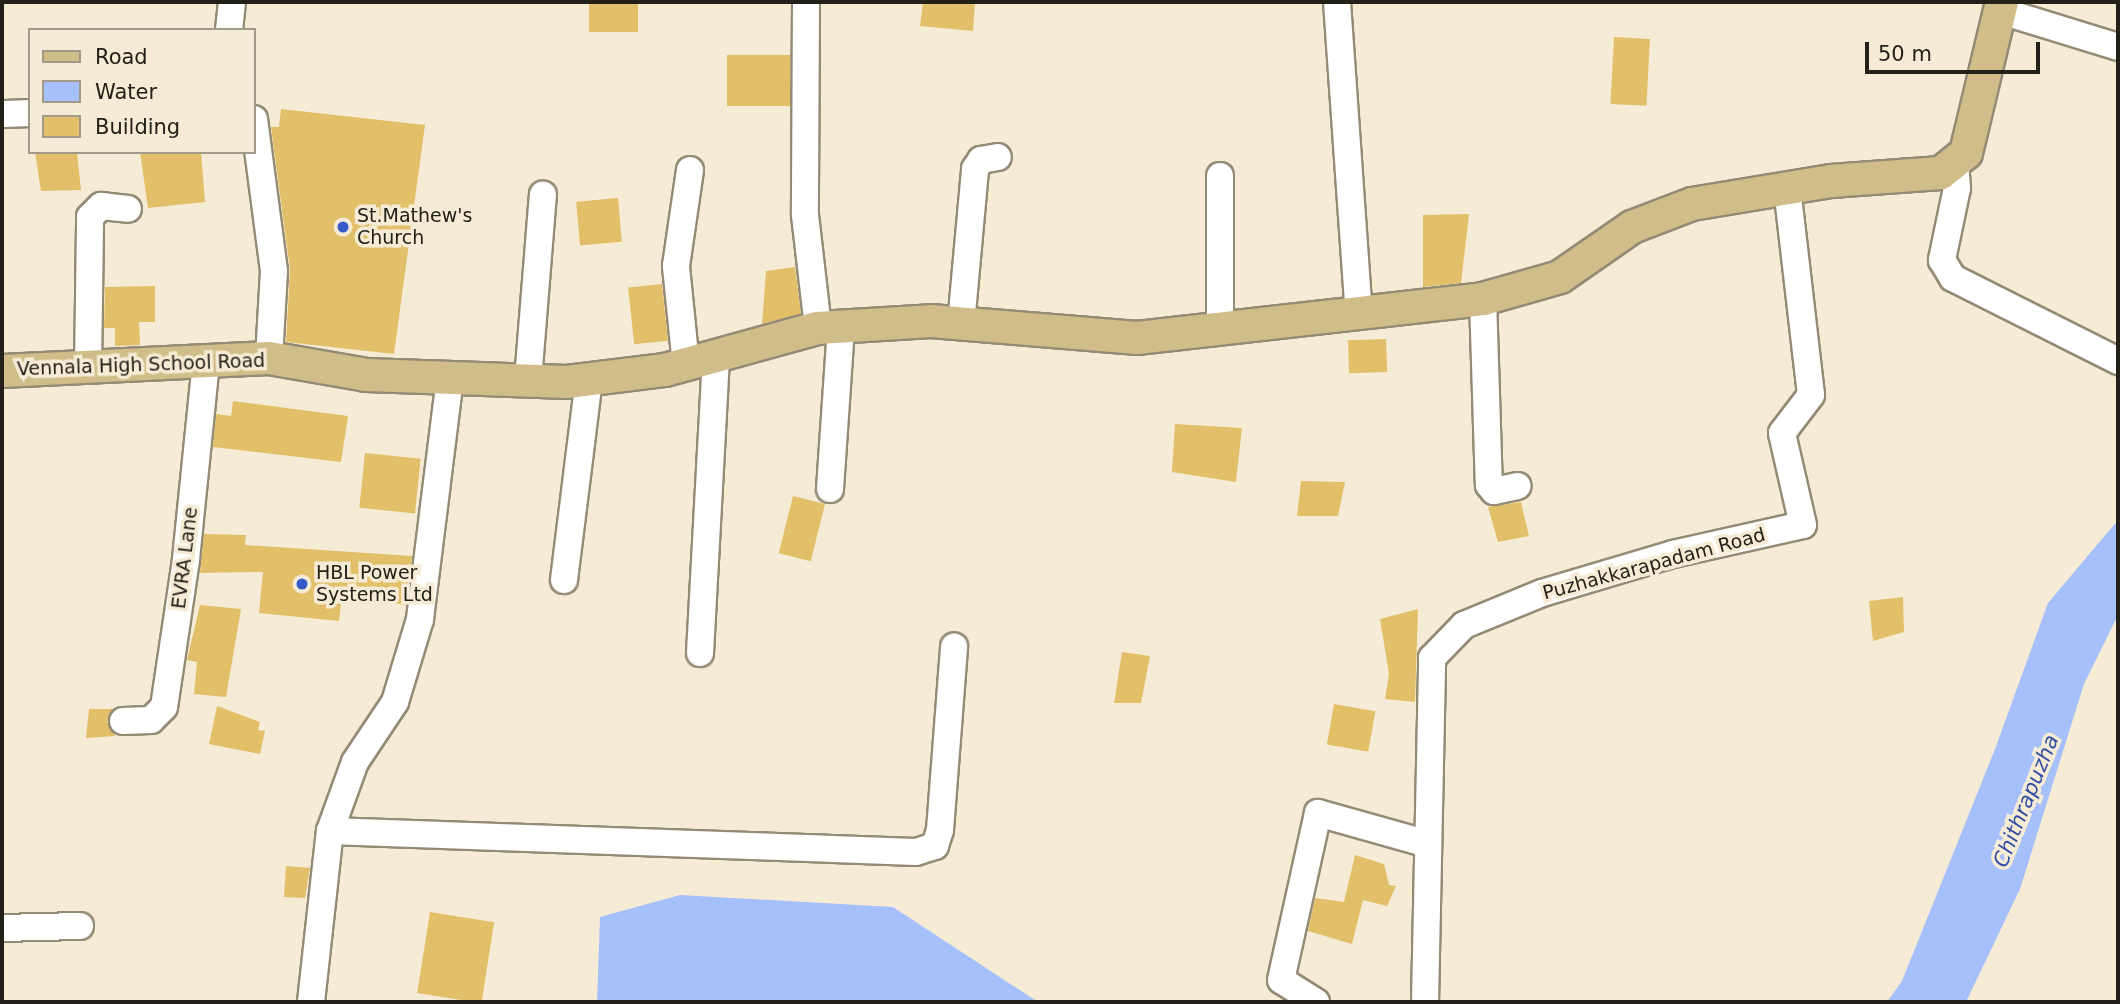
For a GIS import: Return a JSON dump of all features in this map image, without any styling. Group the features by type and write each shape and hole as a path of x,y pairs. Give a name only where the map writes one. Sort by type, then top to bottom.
{"main road":[{"path":"1955,164 1966,153 2002,6"},
{"name":"Vennala High School Road","path":"2,371 269,358 366,375 589,379 686,365 829,327 961,324 1137,338 1220,327 1321,320 1483,299 1560,277 1632,227 1658,215 1787,187 1941,173 1955,164"}],"street":[{"path":"229,28 232,2"},
{"path":"806,2 805,215 829,327 830,489"},
{"path":"1337,2 1359,313"},
{"path":"2002,6 2118,47"},
{"path":"2,114 28,113"},
{"path":"256,134 274,271 269,358"},
{"path":"961,324 975,169 981,160 998,157"},
{"path":"1955,164 1957,188 1942,260 1952,278 2118,360"},
{"path":"686,365 676,266 690,170"},
{"path":"1220,176 1220,327"},
{"name":"Puzhakkarapadam Road","path":"1426,1002 1432,658 1464,625 1542,593 1673,554 1803,525 1782,433 1811,395 1787,187"},
{"path":"528,380 543,195"},
{"path":"88,368 90,217 101,206 128,209"},
{"path":"1483,299 1489,485 1494,491 1517,486"},
{"path":"700,653 716,356"},
{"name":"EVRA Lane","path":"123,721 151,720 164,707 186,559 206,361"},
{"path":"311,1002 330,831 355,762 394,702 419,619 450,377"},
{"path":"564,580 589,379"},
{"path":"330,831 916,852 935,846 940,830 954,647"},
{"path":"1316,1002 1282,980 1318,813 1428,844"},
{"path":"2,928 80,926"}],"water":[{"name":"Chithrapuzha","path":"2118,520 2118,615 2084,684 2020,889 1966,1002 1887,1002 1902,981 1995,749 2048,603"},
{"path":"680,895 893,907 1038,1002 597,1002 600,917"}],"building":[{"path":"589,2 638,2 638,32 589,32"},
{"path":"923,2 975,2 973,31 920,26"},
{"path":"1614,37 1650,39 1646,106 1610,104"},
{"path":"727,55 790,55 790,106 727,106"},
{"name":"St.Mathew's Church","path":"281,109 425,125 394,354 286,342 290,269 271,127 279,127"},
{"path":"35,154 77,154 81,190 41,191"},
{"path":"140,154 201,154 205,202 148,208"},
{"path":"618,198 622,242 580,245 576,202"},
{"path":"1469,214 1461,283 1423,287 1423,215"},
{"path":"795,267 801,314 762,324 766,271"},
{"path":"662,284 668,341 634,344 628,288"},
{"path":"155,286 155,322 139,322 140,345 115,346 115,328 104,328 105,287"},
{"path":"1386,339 1387,372 1349,373 1348,340"},
{"path":"233,401 348,416 341,462 213,447 216,414 231,416"},
{"path":"1175,424 1242,428 1236,482 1172,472"},
{"path":"365,453 421,459 415,514 359,508"},
{"path":"1301,481 1345,482 1338,516 1297,516"},
{"path":"793,496 825,504 811,561 779,553"},
{"path":"1521,502 1529,536 1498,542 1488,507"},
{"path":"204,534 246,535 245,545 412,556 406,605 342,595 339,621 259,613 263,572 200,573"},
{"path":"1903,597 1904,632 1873,641 1869,601"},
{"path":"200,605 241,609 226,697 194,694 197,662 187,660"},
{"path":"1418,609 1415,702 1385,699 1389,674 1380,619"},
{"path":"1122,652 1150,656 1141,703 1114,703"},
{"path":"1334,704 1375,711 1368,752 1327,744"},
{"path":"217,706 260,722 258,730 265,731 260,754 209,744"},
{"path":"89,709 113,709 107,722 115,736 86,738"},
{"path":"1355,855 1384,864 1389,885 1396,886 1387,906 1363,900 1352,944 1308,931 1315,898 1344,902"},
{"path":"286,866 310,868 305,898 284,897"},
{"path":"430,912 494,922 482,1002 417,993"}],"place":[{"name":"St.Mathew's Church","path":"343,227"},
{"name":"HBL Power Systems Ltd","path":"302,584"}]}
